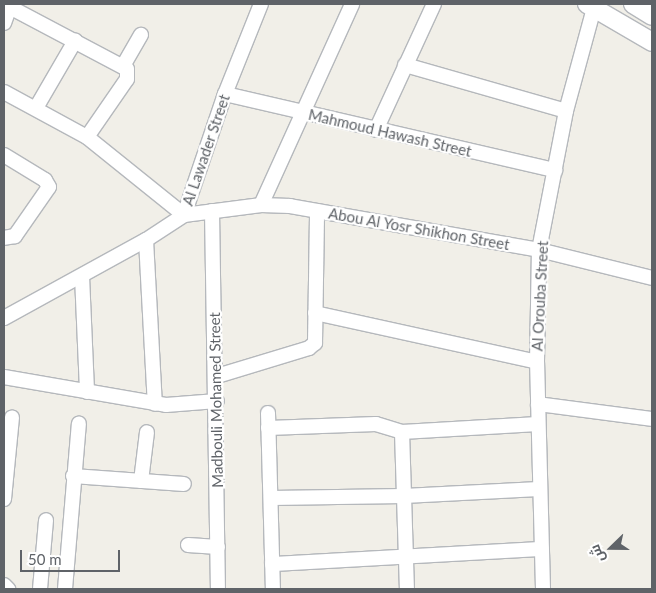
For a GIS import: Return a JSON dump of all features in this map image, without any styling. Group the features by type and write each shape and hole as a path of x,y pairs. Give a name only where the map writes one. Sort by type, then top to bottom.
{"street":[{"name":"Al Lawader Street","path":"4,318 146,240 184,215 225,94 261,4"},
{"path":"261,206 352,4"},
{"path":"376,130 434,4"},
{"path":"633,4 652,16"},
{"path":"4,23 8,5 123,66 127,78 87,137"},
{"path":"590,6 652,42"},
{"name":"Al Orouba Street","path":"543,589 537,362 539,250 566,111 590,6"},
{"path":"123,66 141,35"},
{"path":"36,108 75,41"},
{"path":"405,65 566,111"},
{"path":"4,92 87,137 184,215"},
{"name":"Mahmoud Hawash Street","path":"225,94 555,170"},
{"path":"4,155 45,180 49,187 16,236 4,238"},
{"name":"Abou Al Yosr Shikhon Street","path":"184,215 261,206 317,211 539,250 652,278"},
{"name":"Madbouli Mohamed Street","path":"212,211 217,401 218,589"},
{"path":"216,376 312,346 315,313 317,211"},
{"path":"146,240 155,404"},
{"path":"82,276 87,392"},
{"path":"315,313 537,362"},
{"path":"4,377 155,404 217,401"},
{"path":"538,404 652,418"},
{"path":"268,413 273,589"},
{"path":"4,499 12,417"},
{"path":"65,589 73,476 79,424"},
{"path":"268,428 376,424 402,432 538,424"},
{"path":"141,481 147,432"},
{"path":"402,432 407,589"},
{"path":"73,476 184,484"},
{"path":"271,498 404,496 539,489"},
{"path":"40,589 46,520"},
{"path":"188,545 218,547"},
{"path":"272,564 542,550"},
{"path":"4,585 8,589"}]}
